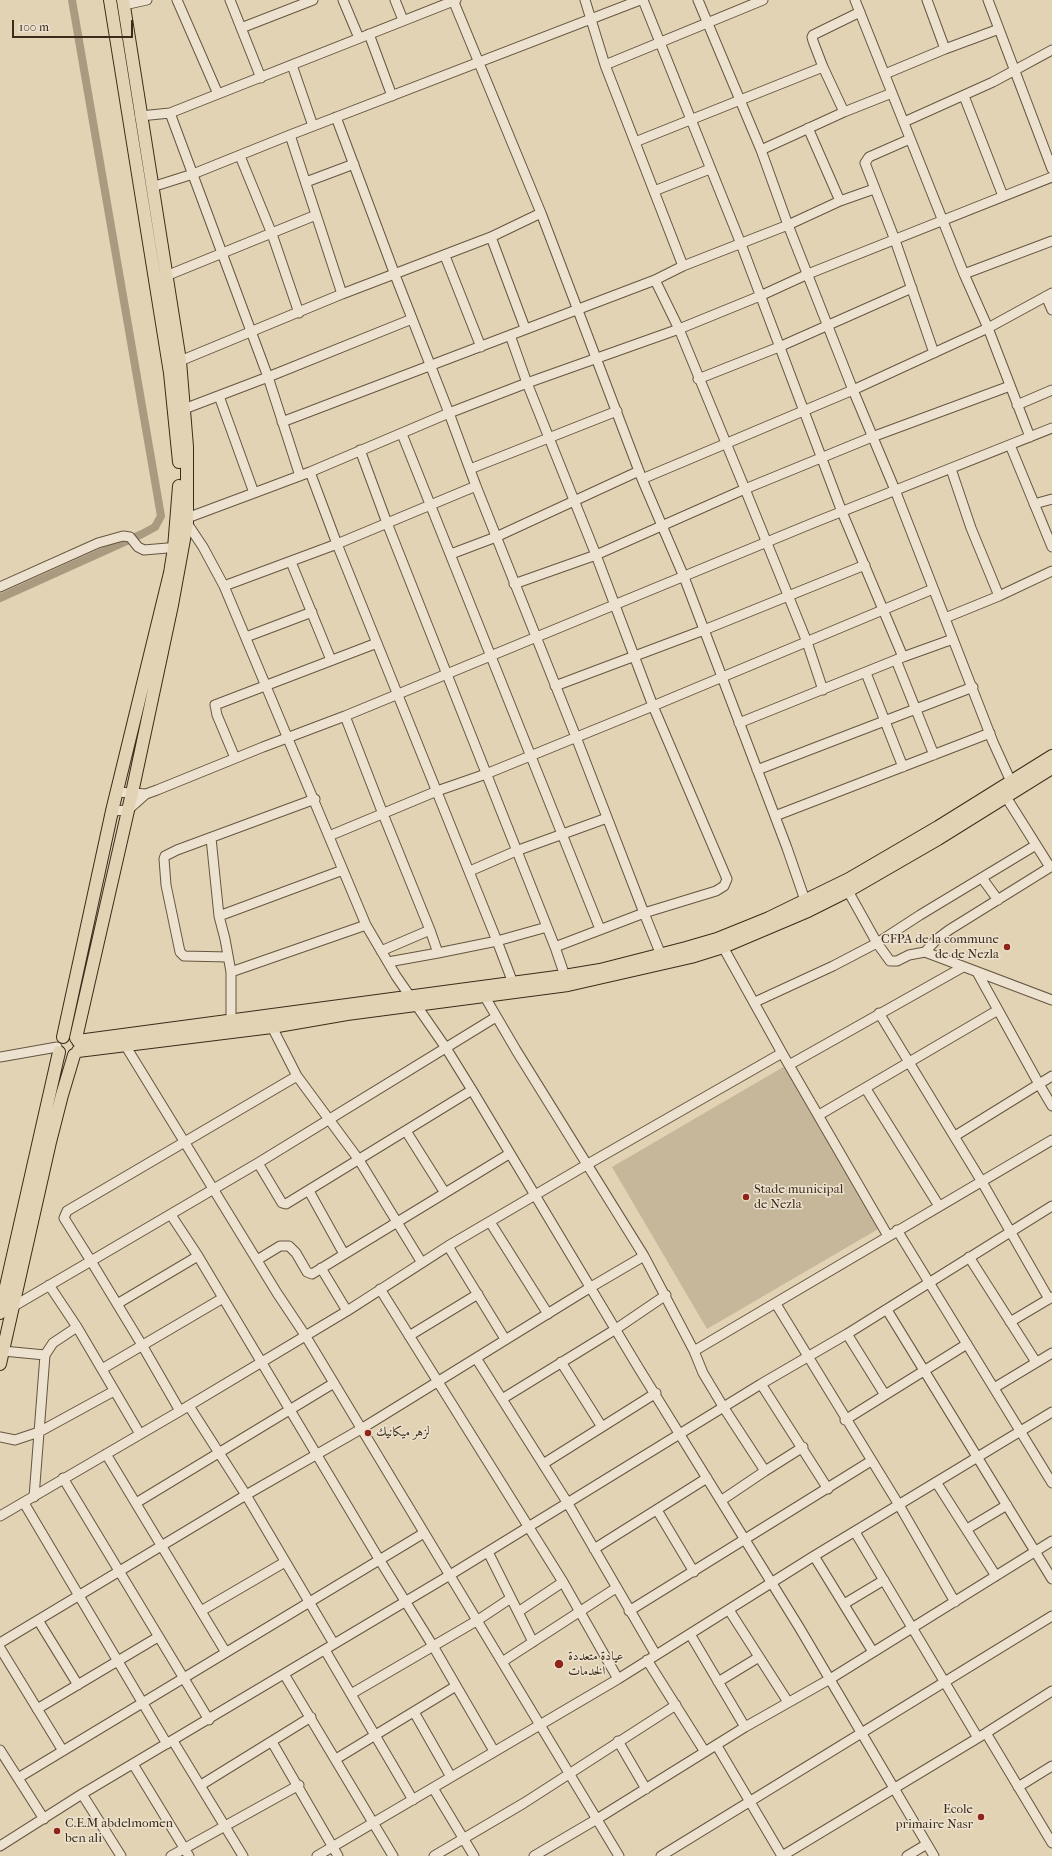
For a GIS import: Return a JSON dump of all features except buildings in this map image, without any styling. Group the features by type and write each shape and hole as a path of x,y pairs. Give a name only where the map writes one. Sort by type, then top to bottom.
{"main road":[{"path":"0,1364 50,1142 76,1046 132,793 178,547 178,450 170,373 110,0"},
{"path":"0,1313 112,811 178,547 187,521 187,447 180,361 123,2"},
{"path":"76,1046 125,1045 272,1027 513,983 566,981 717,939 848,891 1011,790 1052,756"},
{"path":"60,1045 67,1057 76,1046 231,1019 413,1001 444,1001 484,997 691,957 723,947 807,907 849,879 938,827 1052,768"},
{"path":"60,1045 69,1035 76,1046"}],"street":[{"path":"123,2 147,0"},
{"path":"176,0 218,94"},
{"path":"230,0 261,78"},
{"path":"241,28 313,0"},
{"path":"343,0 359,38"},
{"path":"396,0 403,20"},
{"path":"140,116 170,113 454,0 540,213 641,475 684,577 723,677 807,907"},
{"path":"586,0 605,65 683,266"},
{"path":"152,187 193,174 336,117 641,0 741,244 842,512 884,611 916,711 934,755"},
{"path":"698,0 761,150 788,225 872,438 895,490 1011,790 1036,845 1051,866 937,939 925,952 893,962 888,959 877,942 848,891"},
{"path":"605,65 763,0"},
{"path":"855,0 886,74 942,221 988,328 1030,437"},
{"path":"927,0 945,49"},
{"path":"988,0 1052,169"},
{"path":"844,112 823,67 812,38 813,35 860,12"},
{"path":"886,74 945,49 999,29"},
{"path":"369,34 392,96"},
{"path":"904,122 964,96 1015,71 1052,50"},
{"path":"292,65 313,126"},
{"path":"635,142 823,67"},
{"path":"761,150 844,112 892,93"},
{"path":"964,96 1003,196"},
{"path":"170,113 268,377 300,476"},
{"path":"336,117 514,584 576,737 661,955"},
{"path":"808,128 840,201"},
{"path":"290,135 342,294"},
{"path":"910,139 866,160 865,166 895,240 934,353"},
{"path":"240,156 272,234 299,313"},
{"path":"306,182 354,164"},
{"path":"654,191 710,169"},
{"path":"934,1856 862,1732 722,1500 590,1287 472,1090 446,1048 413,1001 381,951 366,924 315,799 224,586 187,521 254,493 310,472 449,413 595,358 679,329 760,296 808,274 1052,177"},
{"path":"282,422 481,347 577,308 655,280 683,266 788,225 840,201 874,189"},
{"path":"180,361 252,333 342,294 445,256 491,237 540,213"},
{"path":"166,276 316,215"},
{"path":"491,237 525,328"},
{"path":"964,274 1052,241"},
{"path":"445,256 481,347"},
{"path":"655,280 679,329 745,489 787,596 807,642 823,690"},
{"path":"698,378 779,347 912,288"},
{"path":"451,554 496,537 574,500 726,443 853,390 988,328 1049,294 1052,310"},
{"path":"184,409 412,319"},
{"path":"510,335 527,383 596,555 633,657 727,879 724,886 716,891 644,913 555,947"},
{"path":"514,584 596,555 745,489 872,438 1010,386"},
{"path":"1017,405 1052,390"},
{"path":"219,396 254,493"},
{"path":"470,469 617,411"},
{"path":"112,811 128,810 146,794 288,737 345,716 490,654 1052,428"},
{"path":"402,434 600,929"},
{"path":"1010,445 1052,547"},
{"path":"360,450 387,524 555,947 566,981"},
{"path":"951,468 971,528 999,596"},
{"path":"310,472 337,544 470,871 513,983"},
{"path":"224,586 337,544 476,486"},
{"path":"1034,504 1052,499"},
{"path":"0,587 98,543 123,536 130,537 137,546 144,550 178,547"},
{"path":"291,562 331,660"},
{"path":"555,686 704,630 865,565"},
{"path":"945,618 999,596 1052,571"},
{"path":"329,836 437,791 486,774 653,706 933,590"},
{"path":"246,637 312,612"},
{"path":"739,723 953,639"},
{"path":"235,758 215,707 221,702 377,643"},
{"path":"866,673 903,767"},
{"path":"757,770 916,711 972,687"},
{"path":"345,716 438,953"},
{"path":"775,816 990,733"},
{"path":"117,792 146,794"},
{"path":"228,957 184,956 180,952 166,885 165,856 177,850 315,799"},
{"path":"470,871 516,851 607,818"},
{"path":"211,838 219,916 230,972 231,1019"},
{"path":"755,1002 833,966 877,942 1036,845"},
{"path":"219,916 343,870"},
{"path":"982,878 998,900"},
{"path":"230,972 366,924"},
{"path":"388,962 497,941 547,927"},
{"path":"381,951 430,930"},
{"path":"723,947 755,1002 782,1053 888,1236"},
{"path":"925,952 1052,1000"},
{"path":"789,1065 963,967"},
{"path":"976,972 1052,1106"},
{"path":"484,997 644,1256 666,1295 704,1373 724,1408 765,1471"},
{"path":"819,1115 866,1089 998,1010"},
{"path":"879,1013 955,1136 1050,1298 1010,1322"},
{"path":"14,1306 171,1215 496,1018"},
{"path":"272,1027 297,1076 358,1160 398,1222 422,1263"},
{"path":"0,1057 60,1045"},
{"path":"125,1045 257,1260 305,1335 478,1620 539,1725 620,1856"},
{"path":"0,1516 189,1406 261,1361 347,1311 448,1246 782,1053"},
{"path":"180,1411 142,1345 64,1218 65,1214 71,1208 297,1076"},
{"path":"955,1136 1052,1076"},
{"path":"866,1089 939,1206"},
{"path":"258,1163 284,1204 289,1203 472,1090"},
{"path":"406,1130 446,1193"},
{"path":"694,1351 1052,1140"},
{"path":"257,1260 280,1246 285,1245 293,1248 310,1274 510,1154"},
{"path":"309,1191 344,1254"},
{"path":"0,1846 82,1794 209,1720 405,1600 488,1552 761,1384 887,1310 969,1257 1051,1207"},
{"path":"171,1215 198,1256 379,1559 433,1646 494,1751"},
{"path":"490,1222 548,1314"},
{"path":"897,1230 928,1283 1051,1480"},
{"path":"448,1246 505,1339"},
{"path":"117,1304 198,1256"},
{"path":"0,1643 361,1429 590,1287 644,1256"},
{"path":"969,1257 1036,1362"},
{"path":"321,1268 347,1311"},
{"path":"49,1285 77,1326 140,1434"},
{"path":"380,1289 563,1582 618,1679"},
{"path":"409,1336 478,1294"},
{"path":"502,1399 616,1329 666,1295"},
{"path":"102,1369 223,1298"},
{"path":"776,1304 845,1420 899,1505 955,1602"},
{"path":"887,1310 978,1456 1052,1579"},
{"path":"34,1496 45,1355 53,1343 77,1326"},
{"path":"847,1334 885,1395"},
{"path":"845,1420 967,1344"},
{"path":"3,1351 45,1355"},
{"path":"994,1388 1052,1353"},
{"path":"476,1358 567,1502 629,1611 656,1655"},
{"path":"561,1362 602,1427"},
{"path":"136,1503 334,1383"},
{"path":"761,1384 803,1447 828,1489"},
{"path":"0,1437 15,1440 39,1432 114,1391"},
{"path":"543,1464 656,1393"},
{"path":"189,1406 246,1496 334,1644"},
{"path":"317,1856 618,1679 814,1556 1052,1412"},
{"path":"722,1500 803,1447"},
{"path":"106,1454 163,1546 225,1651"},
{"path":"629,1611 871,1462"},
{"path":"63,1478 118,1572 209,1720"},
{"path":"594,1549 707,1478"},
{"path":"936,1482 996,1576"},
{"path":"24,1503 117,1661 170,1743 201,1785 243,1856"},
{"path":"967,1529 1007,1505"},
{"path":"658,1510 694,1572"},
{"path":"855,1532 944,1683 1049,1831 1052,1843"},
{"path":"18,1778 225,1651 424,1533"},
{"path":"539,1855 705,1752 788,1702 830,1679 1052,1541"},
{"path":"488,1552 533,1642"},
{"path":"814,1556 873,1652"},
{"path":"201,1611 285,1562"},
{"path":"844,1604 884,1580"},
{"path":"518,1612 563,1582"},
{"path":"502,1662 616,1588"},
{"path":"351,1694 478,1620 511,1598"},
{"path":"729,1610 788,1702"},
{"path":"661,1856 1052,1616"},
{"path":"38,1620 78,1684"},
{"path":"690,1634 745,1728"},
{"path":"37,1709 158,1637"},
{"path":"0,1648 62,1751"},
{"path":"325,1650 413,1800"},
{"path":"718,1682 759,1657"},
{"path":"647,1660 705,1752"},
{"path":"284,1674 393,1856"},
{"path":"336,1759 456,1686"},
{"path":"717,1746 782,1856 982,1736 1052,1691"},
{"path":"434,1856 569,1774 676,1705"},
{"path":"414,1712 451,1777"},
{"path":"201,1785 311,1717"},
{"path":"618,1741 646,1789"},
{"path":"272,1742 299,1786 338,1856"},
{"path":"0,1750 44,1819"},
{"path":"133,1764 186,1852"},
{"path":"1018,1787 1052,1766"},
{"path":"171,1856 186,1852 225,1826 299,1786"},
{"path":"433,1788 474,1856"},
{"path":"82,1794 122,1856"},
{"path":"907,1856 927,1844"}],"shaded area":[{"name":"Stade municipal de Nezla","path":"785,1066 880,1228 707,1329 612,1167"}],"waterway":[{"path":"0,598 142,534 155,527 161,516 72,0"}],"place":[{"name":"CFPA de la commune de de Nezla","path":"1007,947"},
{"name":"Stade municipal de Nezla","path":"746,1197"},
{"name":"لزهر ميكانيك","path":"368,1433"},
{"name":"عيادة متعددة الخدمات","path":"559,1664"},
{"name":"Ecole primaire Nasr","path":"981,1817"},
{"name":"C.E.M abdelmomen ben ali","path":"57,1831"}]}
